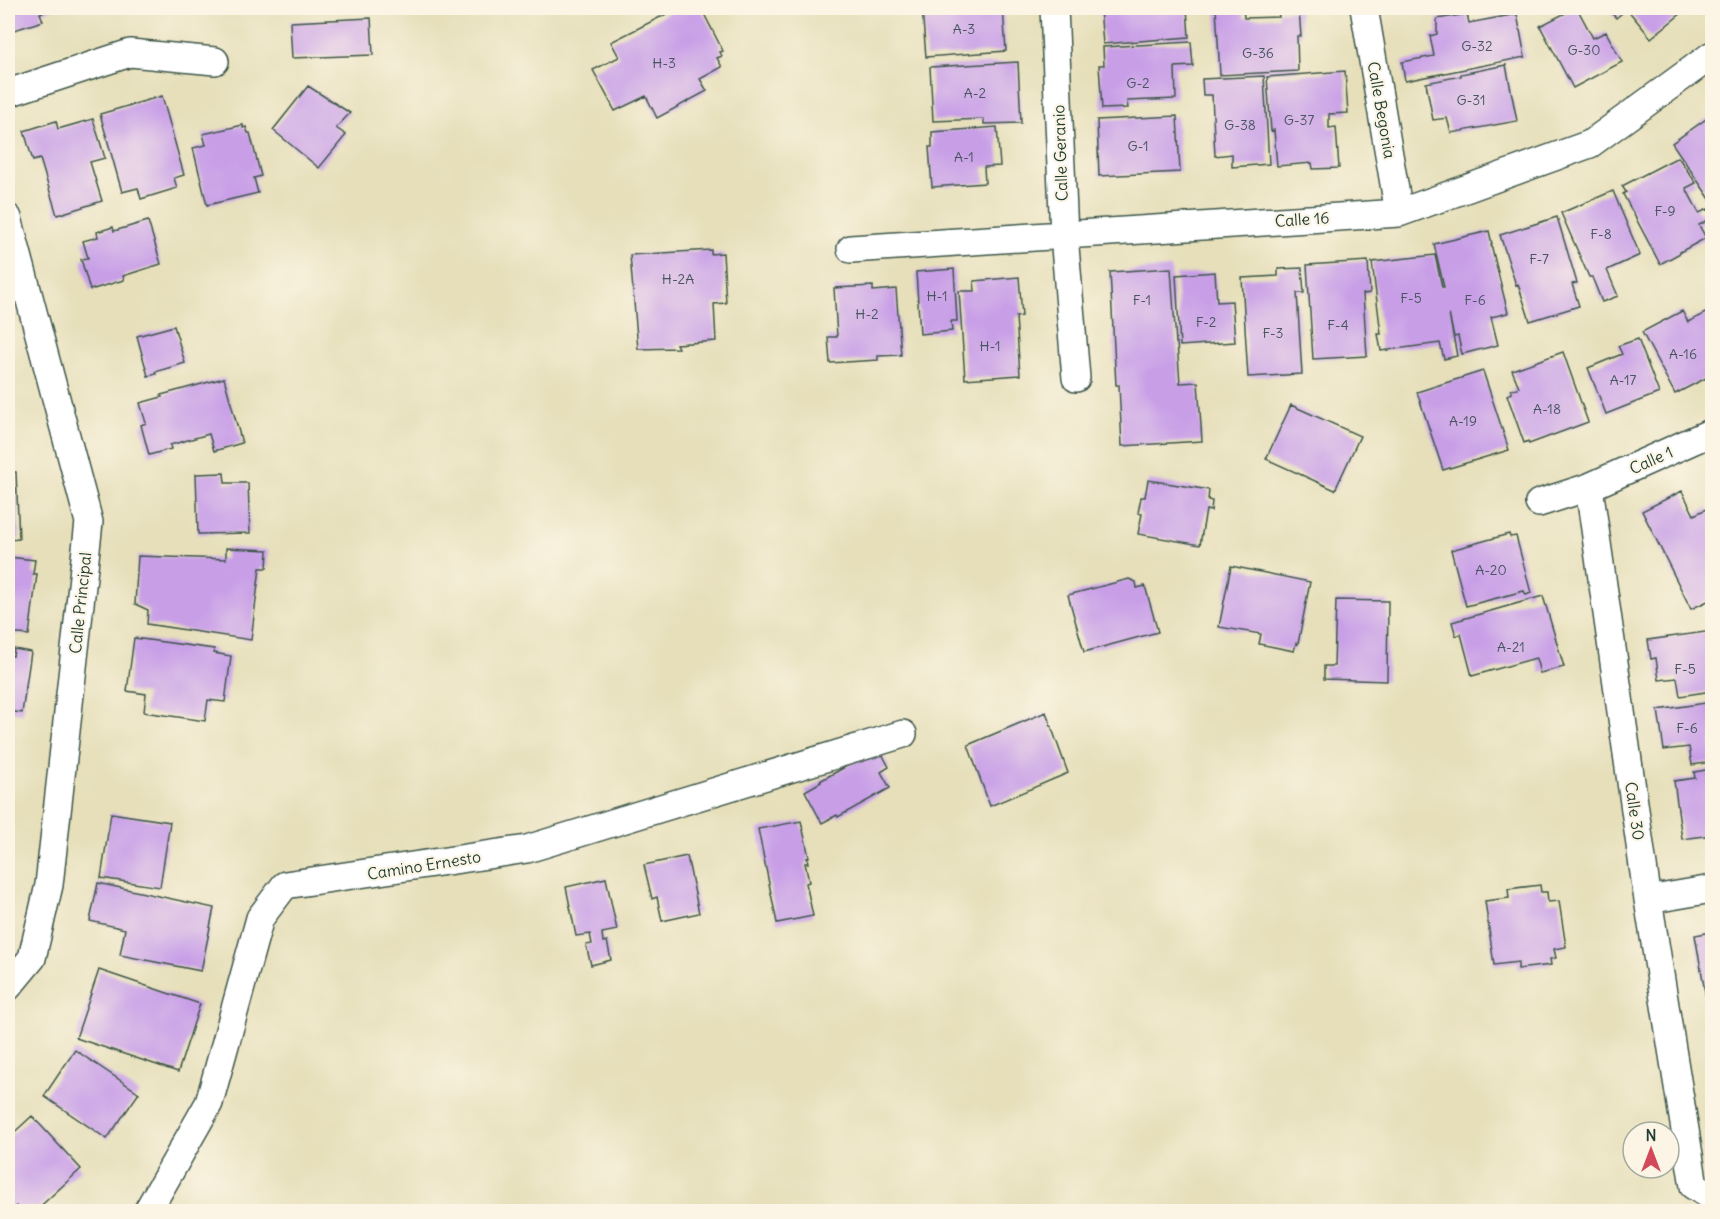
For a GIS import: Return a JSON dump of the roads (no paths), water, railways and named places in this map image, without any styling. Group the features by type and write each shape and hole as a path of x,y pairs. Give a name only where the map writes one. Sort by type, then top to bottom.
{"street":[{"name":"Calle Geranio","path":"1054,8 1064,235 1076,378"},
{"name":"Calle Begonia","path":"1364,8 1400,213"},
{"path":"8,93 130,53 215,61"},
{"name":"Calle 16","path":"851,249 1400,213 1590,144 1713,55"},
{"name":"Calle Principal","path":"8,218 89,522 49,885 32,958 8,987"},
{"name":"Calle 1","path":"1539,503 1589,487 1713,432"},
{"name":"Calle 30","path":"1589,487 1648,900 1694,1186 1713,1197"},
{"name":"Camino Ernesto","path":"147,1212 209,1103 260,918 285,885 527,849 903,734"},
{"path":"1648,900 1713,889"}]}
